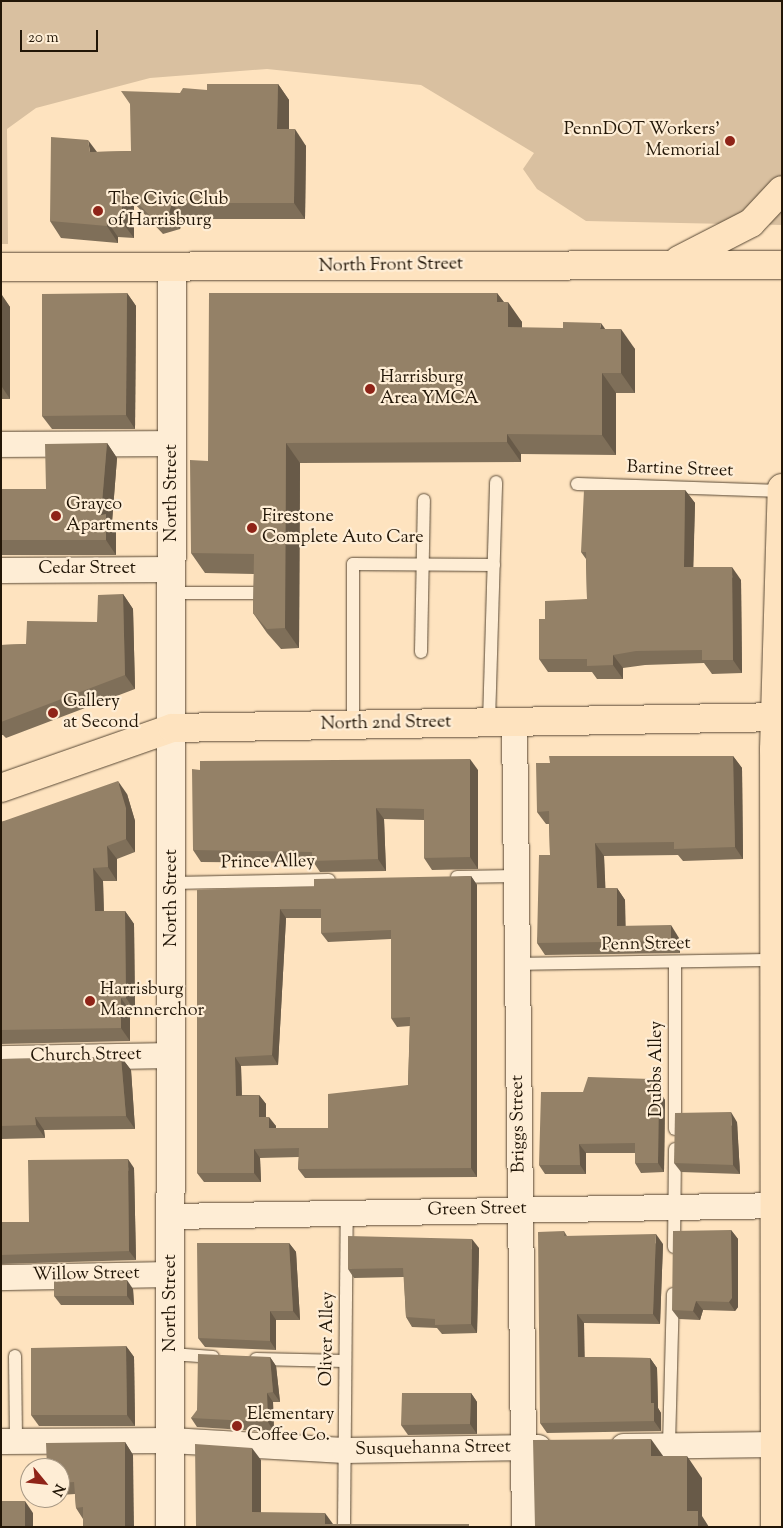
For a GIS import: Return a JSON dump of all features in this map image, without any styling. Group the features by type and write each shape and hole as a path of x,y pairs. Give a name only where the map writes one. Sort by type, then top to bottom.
{"main road":[{"path":"668,265 751,223 782,190"},
{"name":"North Front Street","path":"1,268 172,269 782,265"},
{"path":"775,1527 779,1205 776,960 782,490"},
{"name":"North 2nd Street","path":"1,788 172,728 779,717"}],"street":[{"name":"North Street","path":"170,1527 172,1274 172,269"},
{"path":"1,444 172,443"},
{"name":"Cedar Street","path":"1,570 172,581"},
{"name":"Briggs Street","path":"502,722 516,876 524,1527"},
{"name":"Church Street","path":"1,1058 172,1055"},
{"name":"Green Street","path":"172,1216 779,1205"},
{"name":"Willow Street","path":"1,1277 172,1274"},
{"name":"Susquehanna Street","path":"9,1441 170,1440 344,1450 562,1447"},
{"path":"601,1446 775,1444"}],"lane":[{"path":"496,482 494,565 502,722"},
{"name":"Bartine Street","path":"577,484 782,490"},
{"path":"421,652 424,500"},
{"path":"353,724 353,564 494,565"},
{"path":"172,581 261,593"},
{"path":"438,878 516,876"},
{"name":"Prince Alley","path":"172,883 340,880"},
{"name":"Penn Street","path":"517,964 776,960"},
{"name":"Dubbs Alley","path":"669,1446 675,1207 675,962"},
{"name":"Oliver Alley","path":"344,1527 347,1212"},
{"path":"171,1354 233,1358 345,1361"},
{"path":"9,1441 15,1356"}],"shaded area":[{"path":"1,1 782,1 782,225 586,221 537,189 523,169 534,153 421,85 267,69 150,78 36,108 7,129 8,244 1,244"}],"building":[{"path":"207,84 278,84 277,129 295,129 294,203 172,203 169,213 152,218 122,187 122,222 107,221 107,226 50,221 51,137 88,140 90,152 131,151 130,104 121,91 180,93 183,88 207,90"},
{"path":"127,293 126,415 42,416 42,294"},
{"path":"209,293 497,293 497,302 508,302 508,327 563,328 563,322 601,323 600,329 621,329 621,373 602,373 602,435 507,434 507,442 286,443 285,628 267,629 253,613 254,554 191,553 190,460 208,461"},
{"path":"2,295 2,387 1,387"},
{"name":"Grayco Apartments","path":"107,443 101,515 106,514 106,540 1,540 1,489 46,489 45,444"},
{"path":"584,490 685,490 684,567 732,567 733,660 702,660 702,650 636,651 613,655 613,665 587,666 587,659 539,659 539,619 545,619 545,601 587,599 586,552 581,552"},
{"path":"123,594 125,675 1,722 1,645 26,644 27,621 97,622 98,595"},
{"path":"549,756 733,756 735,847 674,849 674,842 595,843 597,888 617,888 617,926 671,925 671,941 537,943 539,855 550,855 549,811 537,812 536,763 550,763"},
{"path":"470,759 470,857 424,858 424,809 376,808 378,859 312,861 312,852 193,850 192,769 200,770 200,761"},
{"path":"118,781 126,808 126,839 107,846 108,867 93,868 95,911 125,911 126,998 121,998 121,1028 1,1030 1,822"},
{"path":"471,876 471,1168 298,1169 299,1148 254,1149 254,1173 197,1173 197,890 314,887 314,879","holes":["280,909 321,909 321,933 391,930 391,1018 410,1017 408,1085 328,1094 328,1128 269,1128 269,1117 259,1117 259,1095 236,1096 235,1057 272,1055"]},
{"path":"121,1057 126,1116 35,1117 36,1125 1,1126 1,1059"},
{"path":"588,1077 651,1079 651,1090 659,1091 658,1163 635,1163 635,1143 579,1144 580,1165 539,1165 541,1092 583,1092"},
{"path":"731,1112 733,1165 674,1163 675,1113"},
{"path":"128,1159 129,1251 1,1255 1,1222 29,1222 28,1160"},
{"path":"731,1230 732,1298 729,1302 696,1301 693,1311 672,1310 673,1231"},
{"path":"564,1231 564,1236 656,1234 653,1314 577,1314 578,1357 650,1358 651,1403 654,1403 654,1421 540,1423 538,1232"},
{"path":"348,1236 472,1239 471,1324 435,1325 435,1319 406,1317 403,1268 348,1269"},
{"path":"197,1243 289,1243 293,1311 270,1311 270,1341 198,1338"},
{"path":"127,1280 127,1296 54,1296 54,1281"},
{"path":"126,1346 127,1415 31,1415 31,1348"},
{"path":"198,1354 270,1357 273,1392 267,1393 268,1422 191,1418 197,1410"},
{"path":"402,1393 471,1393 470,1424 401,1425"},
{"path":"651,1439 651,1456 687,1456 687,1511 698,1511 698,1527 535,1527 533,1440"},
{"path":"125,1442 125,1527 83,1527 83,1507 76,1508 74,1482 70,1482 70,1458 47,1458 46,1443"},
{"path":"195,1444 252,1448 252,1512 325,1513 325,1524 469,1524 469,1527 196,1527"},
{"path":"1,1501 20,1501 20,1508 25,1508 25,1527 1,1527"}],"place":[{"name":"PennDOT Workers' Memorial","path":"730,141"},
{"name":"The Civic Club of Harrisburg","path":"98,211"},
{"name":"Harrisburg Area YMCA","path":"370,389"},
{"name":"Grayco Apartments","path":"56,516"},
{"name":"Firestone Complete Auto Care","path":"252,528"},
{"name":"Gallery at Second","path":"53,713"},
{"name":"Harrisburg Maennerchor","path":"90,1001"},
{"name":"Elementary Coffee Co.","path":"237,1426"}]}
